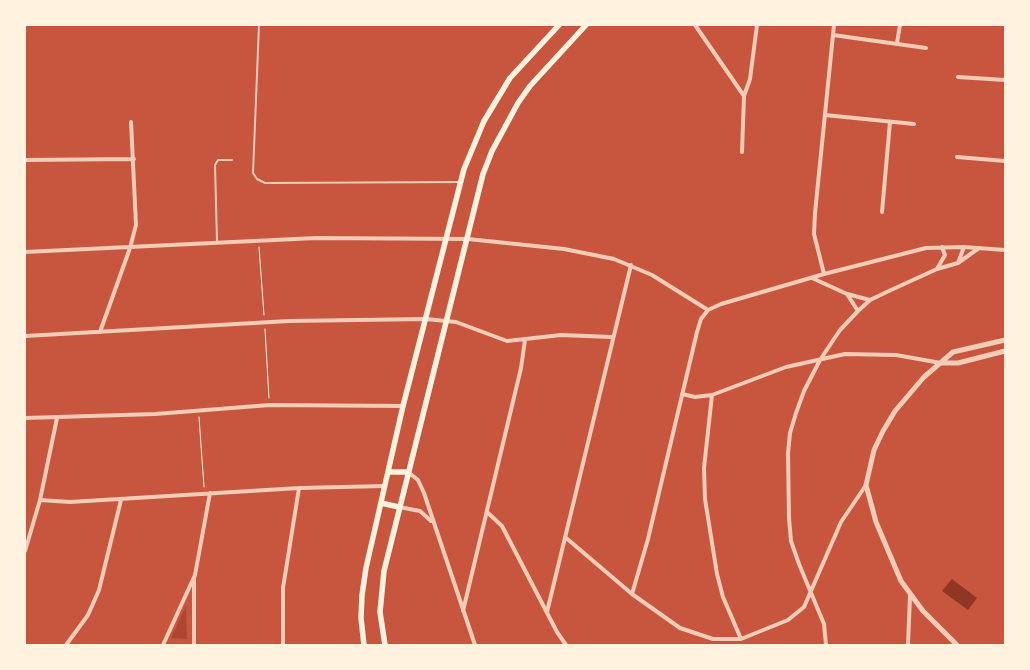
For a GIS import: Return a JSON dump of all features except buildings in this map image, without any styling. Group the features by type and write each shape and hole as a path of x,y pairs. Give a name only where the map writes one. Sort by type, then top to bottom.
{"main road":[{"path":"384,645 380,624 381,598 399,507 483,174 503,128 530,86 586,25"},
{"path":"364,645 361,618 362,595 384,486 460,182 474,145 495,101 510,78 557,27"},
{"path":"388,472 408,472"},
{"path":"381,503 399,507"}],"street":[{"path":"695,25 744,96"},
{"path":"742,152 744,96 750,79 757,25"},
{"path":"824,274 814,234 834,25"},
{"path":"897,43 900,25"},
{"path":"833,35 926,48"},
{"path":"958,77 1005,80"},
{"path":"825,115 914,124"},
{"path":"100,332 130,248 136,225 131,122"},
{"path":"882,212 890,122"},
{"path":"957,157 1005,161"},
{"path":"25,160 134,159"},
{"path":"25,252 316,238 468,239 564,249 614,259 631,265 708,310"},
{"path":"937,269 946,255 942,246"},
{"path":"632,594 648,539 697,332 701,319 708,310 824,274 926,248 942,246 1005,250"},
{"path":"958,263 964,247"},
{"path":"826,645 824,624 799,564 792,541 789,518 788,453 790,433 804,391 820,360 840,330 870,300 937,269 958,263 979,248"},
{"path":"547,612 612,337 631,265"},
{"path":"812,278 847,294 870,300"},
{"path":"847,294 858,310"},
{"path":"25,336 265,322 426,319 467,326 501,340 525,340 561,335 612,337"},
{"path":"463,610 521,368 525,340"},
{"path":"565,537 632,594 661,616 690,633 713,639 740,640 788,620 804,607 841,522 866,485 874,450 895,411 924,377 953,352 1005,340"},
{"path":"682,394 695,397 712,395 786,367 845,354 896,355 941,363 958,363 1005,351"},
{"path":"712,395 704,468 705,499 717,574 740,640"},
{"path":"25,418 198,411 270,405 403,406"},
{"path":"25,551 40,500 56,418"},
{"path":"408,472 415,476 421,485 432,523 475,645"},
{"path":"866,485 876,522 901,581 910,596 957,645"},
{"path":"40,500 70,502 122,500 299,488 384,486"},
{"path":"283,645 283,588 299,488"},
{"path":"194,645 194,575 210,493"},
{"path":"66,645 88,615 98,590 122,500"},
{"path":"399,507 420,511 432,523"},
{"path":"487,512 502,526 566,645"},
{"path":"163,645 194,575"},
{"path":"908,645 910,596"}],"lane":[{"path":"258,25 253,173 257,179 265,183 460,182"},
{"path":"549,25 557,27"},
{"path":"217,244 215,165 218,160 232,160"}],"path":[{"path":"258,241 270,405"},
{"path":"198,411 204,494"}],"shaded area":[{"path":"952,579 977,598 968,610 942,591"},
{"path":"186,606 187,639 171,638"}]}
